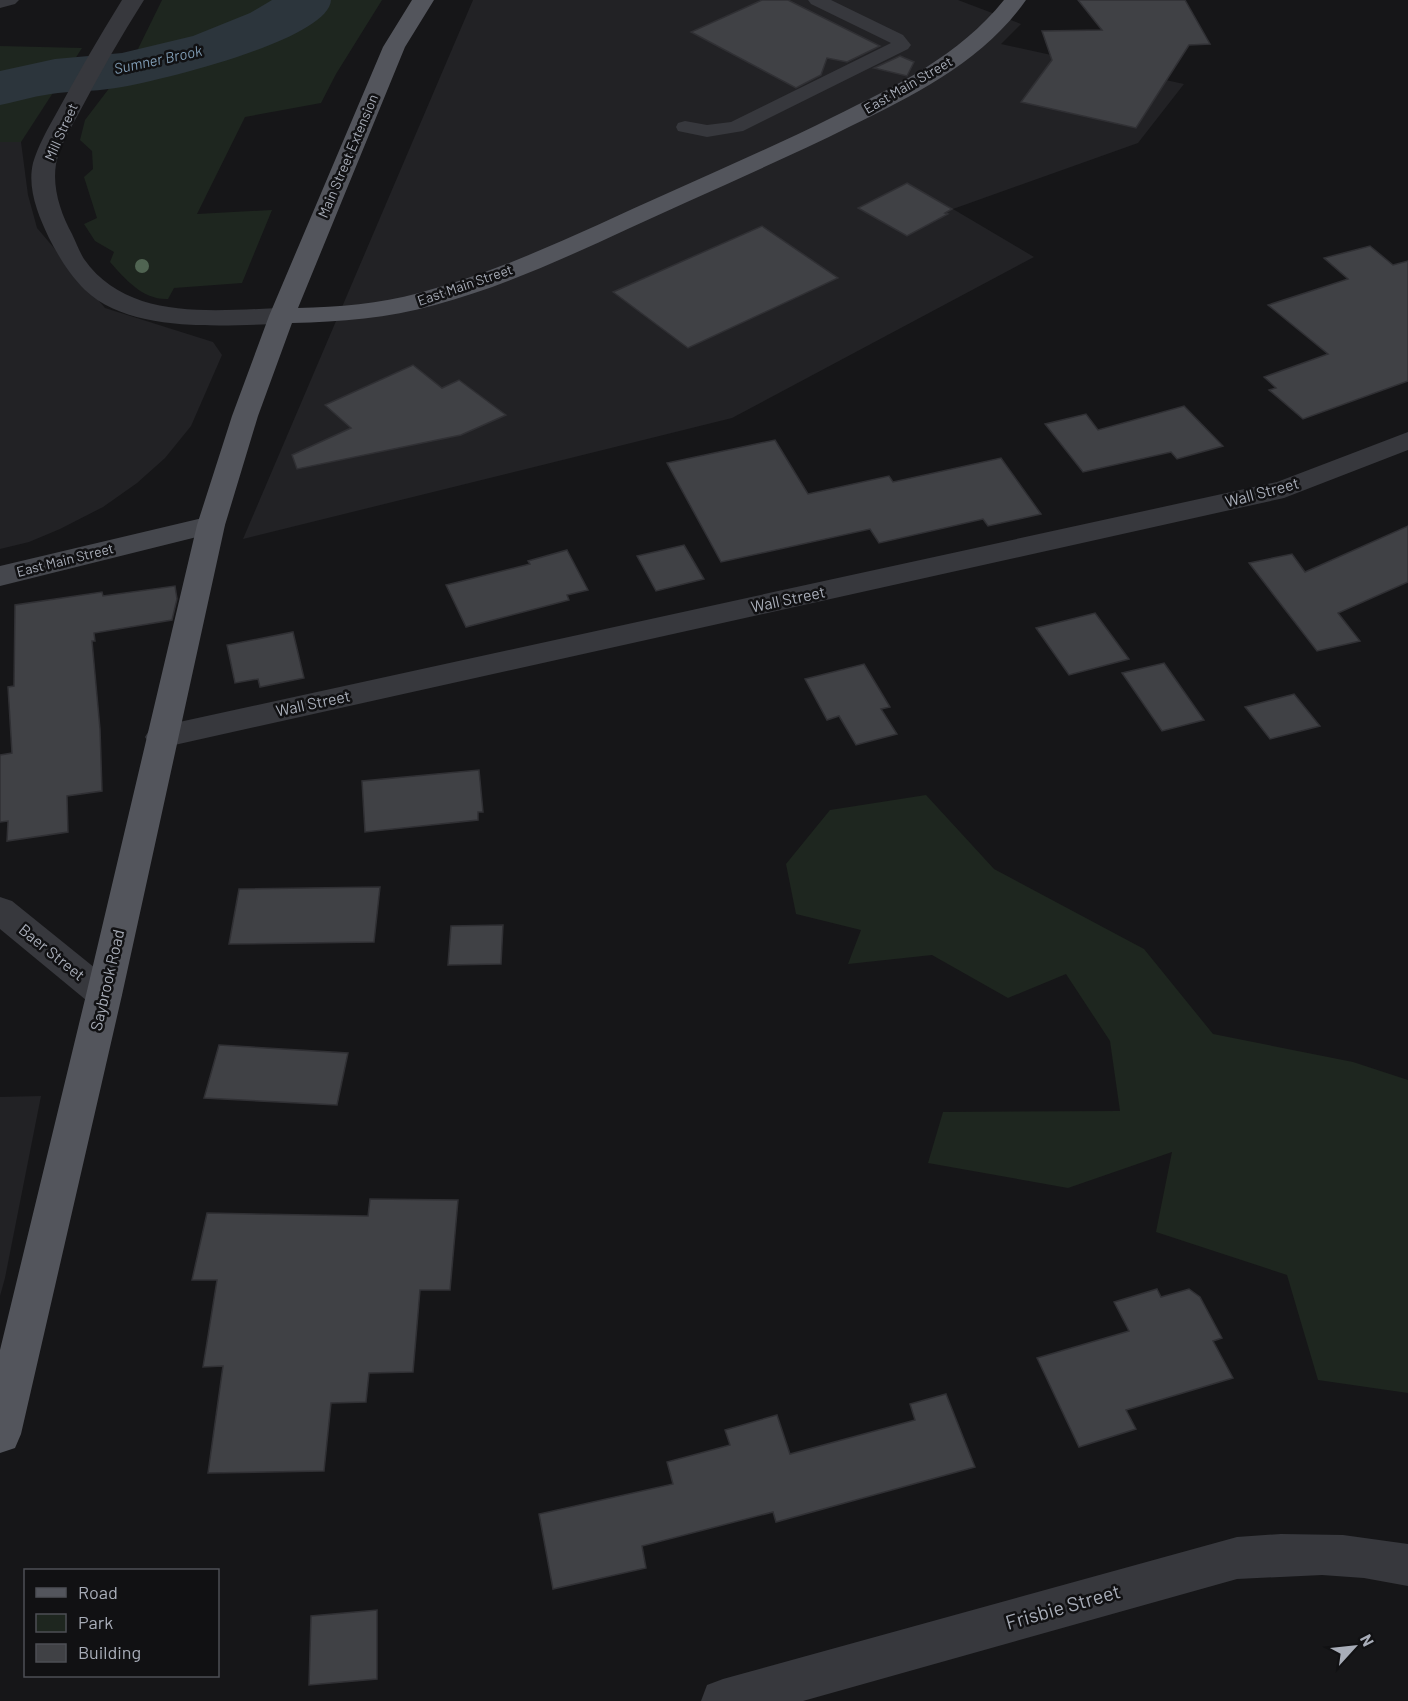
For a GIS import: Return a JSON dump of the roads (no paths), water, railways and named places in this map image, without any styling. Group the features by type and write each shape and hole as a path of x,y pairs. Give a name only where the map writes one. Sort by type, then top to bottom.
{"main road":[{"name":"Main Street Extension","path":"282,316 394,47 423,0"},
{"name":"East Main Street","path":"282,316 356,314 391,308 484,281 584,239 811,137 900,93 942,68 969,48 999,23 1015,0"},
{"path":"211,525 245,416 282,316"},
{"name":"East Main Street","path":"0,576 211,525"},
{"name":"Saybrook Road","path":"0,1434 104,995 211,525"}],"street":[{"path":"0,2 8,0"},
{"name":"Mill Street","path":"132,0 102,49 46,158 43,195 66,250 82,272 105,295 137,309 164,315 282,316"},
{"name":"Wall Street","path":"161,737 1284,489 1408,440"},
{"name":"Baer Street","path":"0,910 104,995"},
{"name":"Frisbie Street","path":"723,1701 786,1693 1237,1558 1308,1552 1372,1556 1408,1565"}],"lane":[{"path":"685,127 707,131 736,127 902,45 897,39 817,0"}],"waterway":[{"name":"Sumner Brook","path":"0,88 55,76 122,70 212,48 270,25 304,4 304,0"}]}
